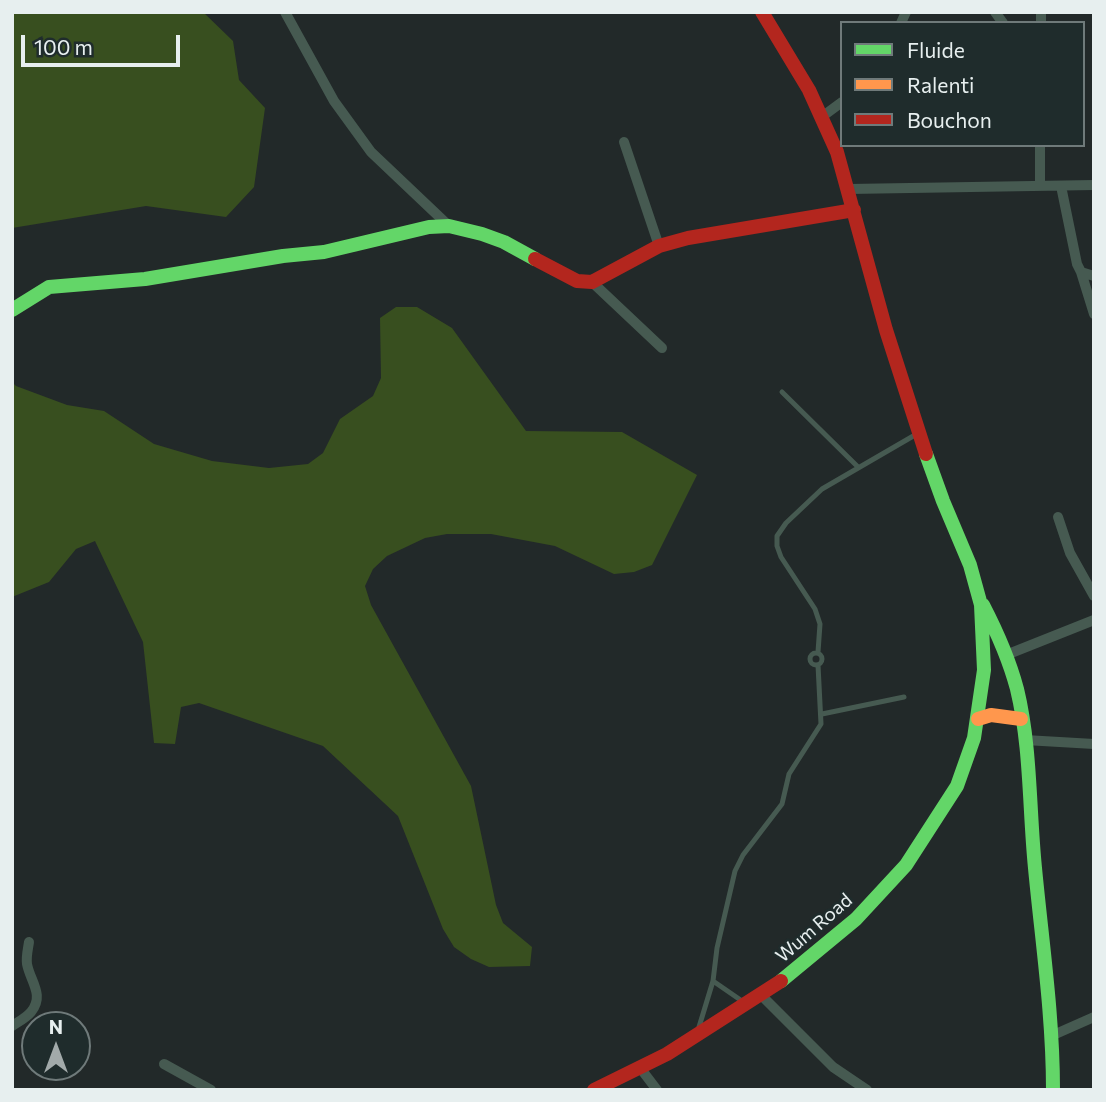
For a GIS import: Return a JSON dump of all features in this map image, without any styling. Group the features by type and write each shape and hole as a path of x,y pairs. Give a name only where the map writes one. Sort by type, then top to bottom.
{"main road":[{"path":"762,12 823,116 833,140 879,309 920,432 981,600 1006,655 1017,691 1025,740 1051,1036 1053,1090"},
{"path":"12,310 50,287 145,279 283,256 324,252 429,227 449,226 504,242 577,281 592,282 659,246 688,238 854,211"},
{"name":"Wum Road","path":"594,1090 641,1069 761,995 851,927 908,865 949,803 962,776 978,719 985,670 981,600"},
{"path":"978,719 990,715 1021,719"}],"street":[{"path":"285,12 334,101 371,152 449,226"},
{"path":"823,116 840,103"},
{"path":"624,142 659,246"},
{"path":"1040,147 1040,186"},
{"path":"848,189 1094,185"},
{"path":"1061,186 1077,264 1094,314"},
{"path":"1081,272 1094,276"},
{"path":"592,282 662,348"},
{"path":"1058,517 1066,544 1094,596"},
{"path":"1006,655 1094,620"},
{"path":"1025,740 1094,744"},
{"path":"12,1026 31,1012 37,998 36,987 27,967 29,942"},
{"path":"761,995 833,1067 867,1090"},
{"path":"1051,1036 1094,1017"},
{"path":"164,1064 211,1090"},
{"path":"641,1069 657,1090"}],"lane":[{"path":"782,392 858,467"},
{"path":"696,1037 713,981 717,948 735,871 743,855 782,804 789,774 821,724 818,665 810,661 811,655 817,652 820,624 815,609 781,557 777,546 778,536 786,523 822,489 920,432"},
{"path":"822,714 904,697"},
{"path":"713,981 747,1004"}],"green space":[{"path":"12,12 203,12 233,41 239,80 265,108 254,187 226,217 146,206 12,228"},
{"path":"396,307 417,307 452,328 526,431 622,432 697,475 652,565 634,572 614,574 555,546 491,534 447,534 425,538 387,556 373,569 365,586 371,605 471,786 496,905 503,923 532,947 530,966 489,967 454,947 443,929 398,816 323,746 199,703 181,707 175,744 154,743 143,642 95,541 76,549 49,582 12,597 12,382 16,386 67,405 104,411 154,444 212,461 269,468 308,464 323,453 340,419 373,396 381,378 380,318"}],"traffic: fast":[{"path":"12,310 49,287 145,279 283,256 324,252 429,227 449,226 482,234 504,242 535,259"},
{"path":"781,981 856,919 906,865 957,786 974,738 984,670 981,605 970,565 926,454"},
{"path":"983,605 1010,667 1022,711 1049,1006 1053,1090"}],"traffic: slow":[{"path":"978,719 991,715 1021,719"}],"traffic: jam":[{"path":"762,12 809,90 837,152 886,330 926,454"},
{"path":"535,259 577,281 592,282 659,246 688,238 854,210"},
{"path":"594,1090 667,1054 781,981"}]}
